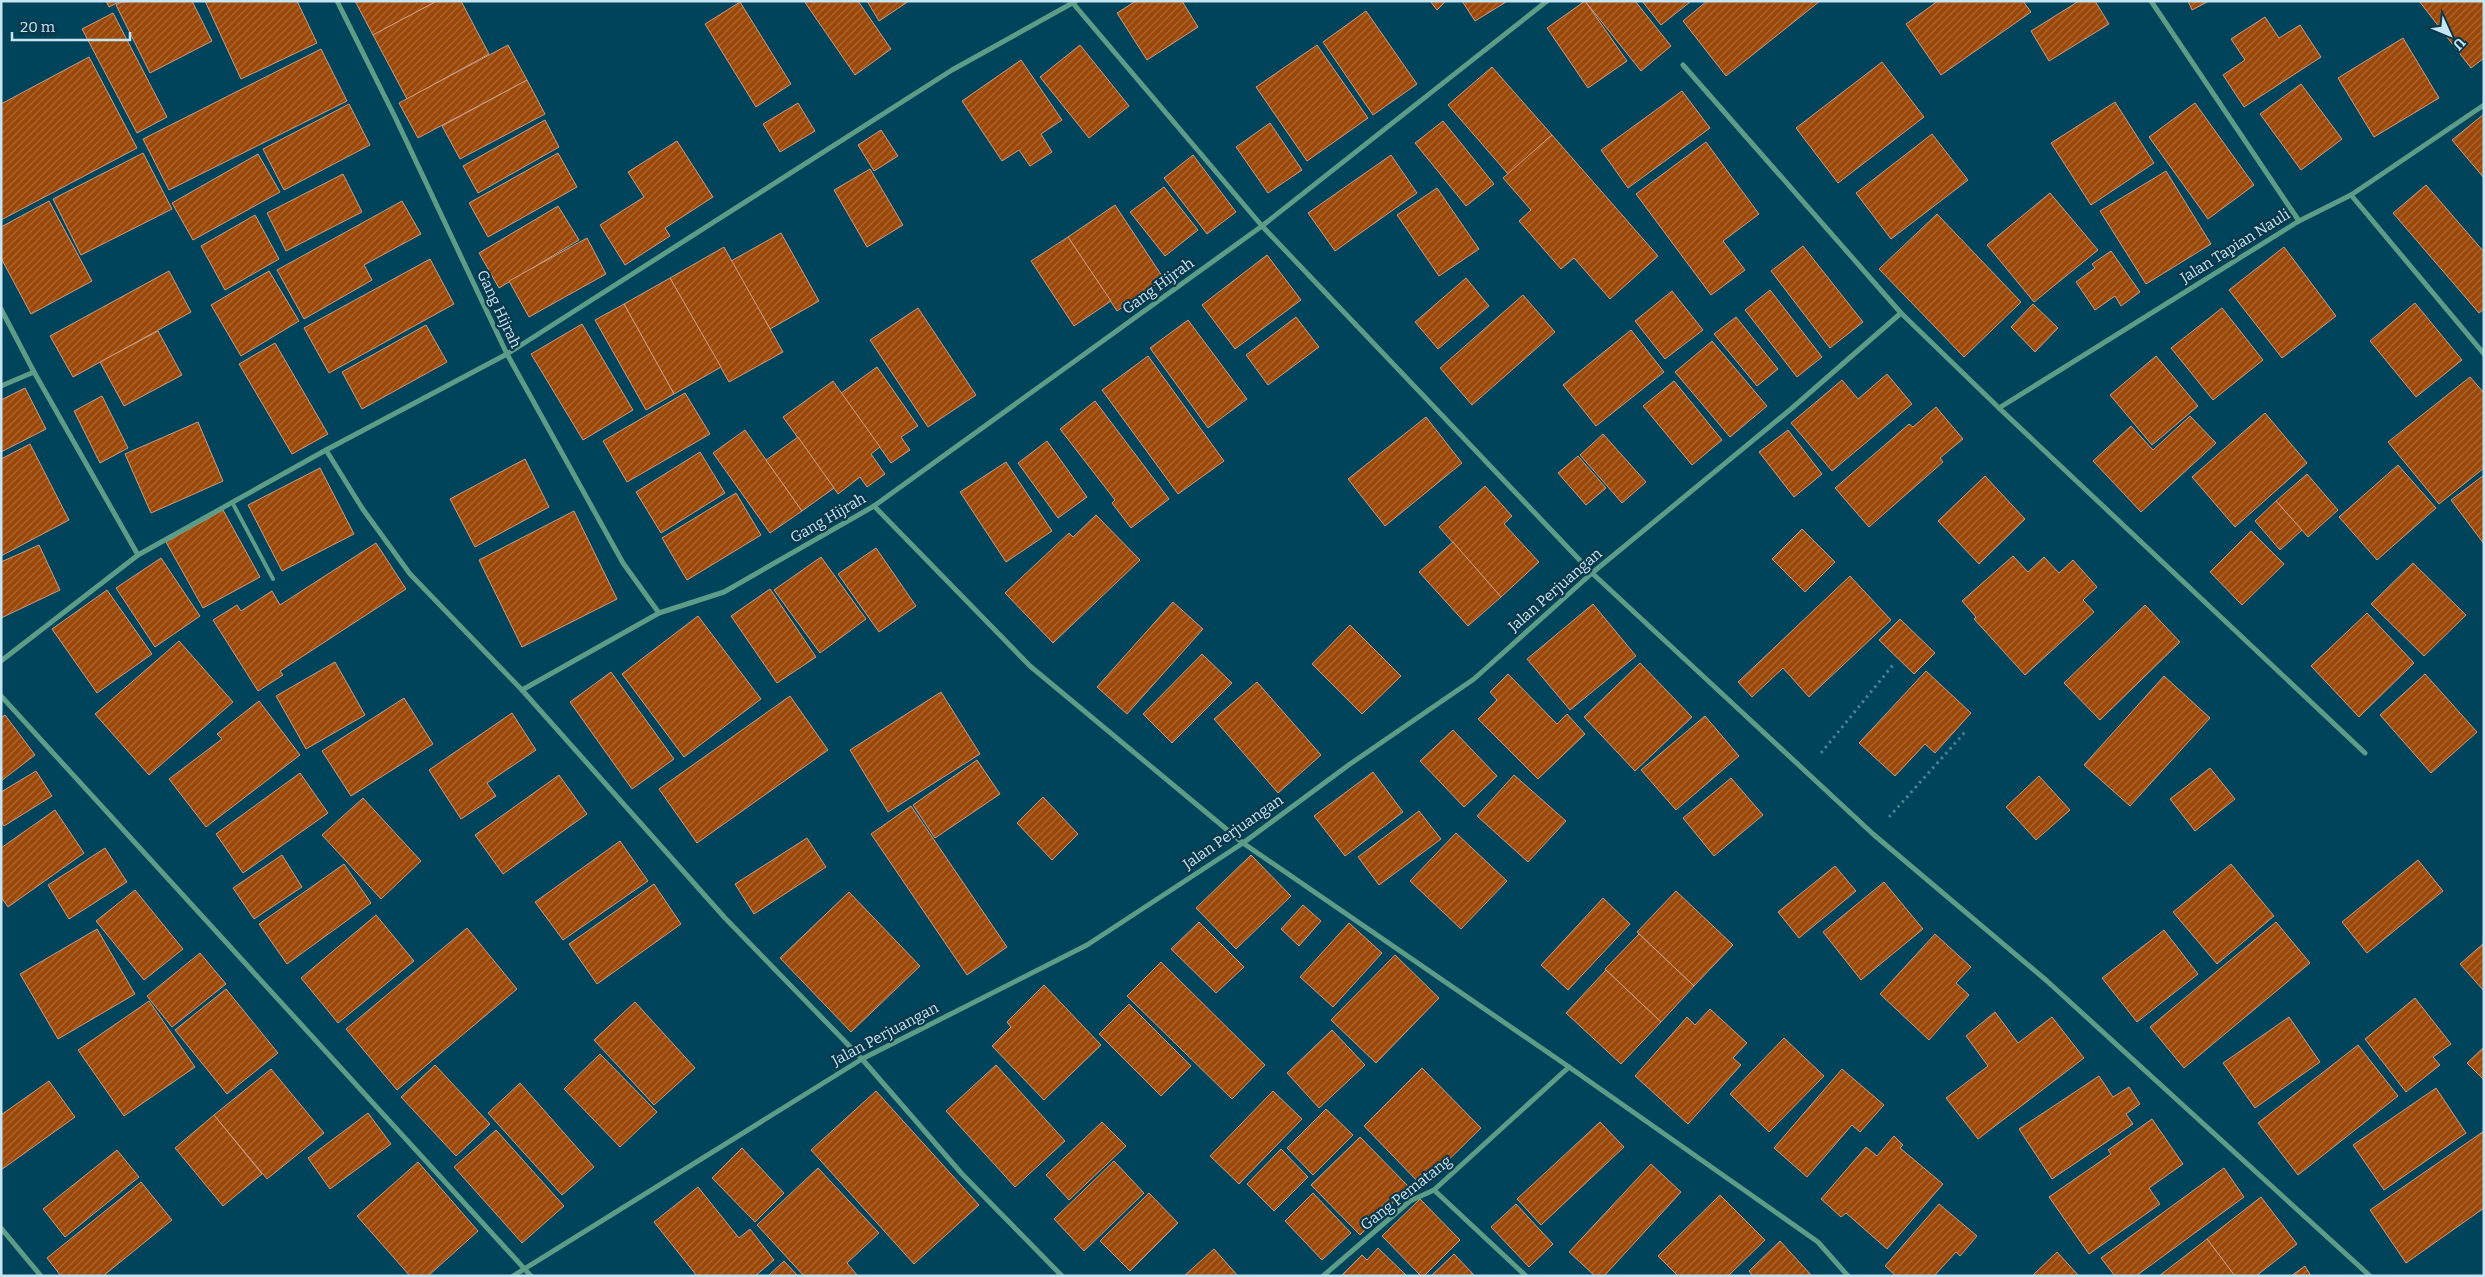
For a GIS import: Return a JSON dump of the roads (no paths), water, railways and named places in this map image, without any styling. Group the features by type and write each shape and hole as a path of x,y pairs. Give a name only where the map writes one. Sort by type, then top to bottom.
{"street":[{"name":"Gang Hijrah","path":"337,1 395,117 507,354 623,562 659,613 724,592 874,506 1262,226 1547,1"},
{"path":"2151,1 2299,221"},
{"path":"1,661 138,554 326,450 507,354 952,70 1073,2 1262,226 1592,573 1873,834 2047,981 2370,1276"},
{"path":"1683,65 1901,313 2365,754"},
{"name":"Jalan Tapian Nauli","path":"1999,408 2299,221 2351,196 2484,105"},
{"path":"2351,196 2484,354"},
{"path":"1,309 34,372 138,554"},
{"name":"Jalan Perjuangan","path":"513,1276 862,1059 1086,945 1243,843 1350,764 1474,679 1592,573 1791,409 1901,313"},
{"path":"1,386 34,372"},
{"path":"326,450 362,508 410,574 522,690 725,918 862,1059 962,1174 1062,1276"},
{"path":"874,506 1030,666 1243,843 1569,1067 1818,1242 1848,1276"},
{"path":"522,690 659,613"},
{"path":"1,696 531,1276"},
{"name":"Gang Pematang","path":"1323,1276 1410,1202 1434,1190 1569,1067"},
{"path":"1434,1190 1526,1276"},
{"path":"1,1228 41,1276"}],"lane":[{"path":"232,502 273,579"}]}
